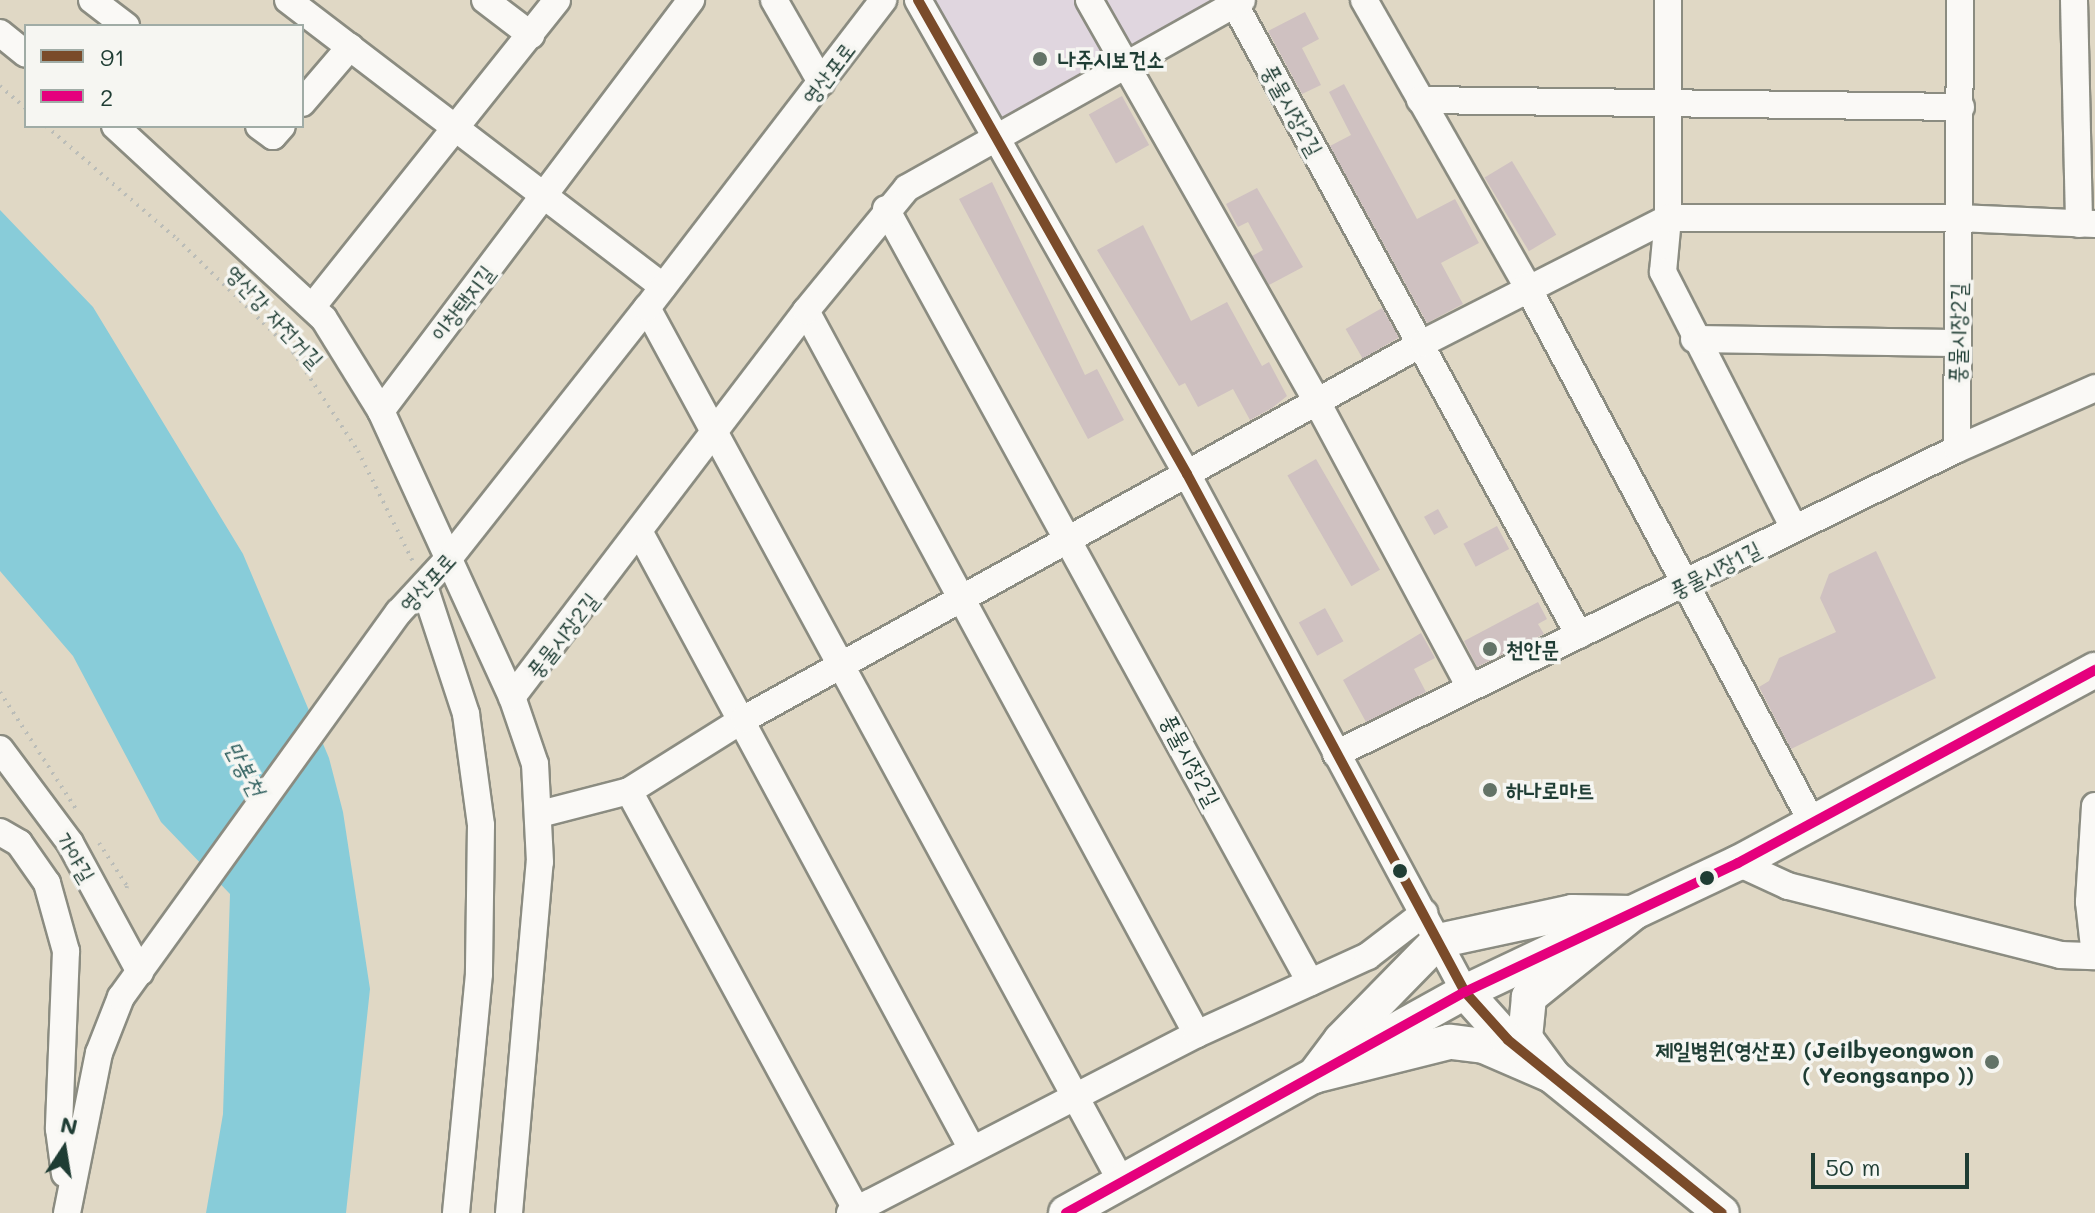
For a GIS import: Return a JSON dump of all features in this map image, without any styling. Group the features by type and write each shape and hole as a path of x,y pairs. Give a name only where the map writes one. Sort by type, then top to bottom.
{"main road":[{"path":"1066,1213 1465,992 1738,863 2095,670"},
{"path":"1314,1076 1431,927 1572,912 1633,913"},
{"path":"1553,1076 1525,1038 1529,997 1633,913"},
{"path":"1465,992 1508,1040 1722,1213"},
{"path":"1314,1076 1449,1042 1484,1046 1553,1076"}],"street":[{"path":"92,0 123,24"},
{"path":"288,0 543,196 655,297 715,433 1122,1183"},
{"path":"485,0 531,35"},
{"path":"313,306 557,0"},
{"name":"이창택지길","path":"381,411 691,0"},
{"path":"774,0 821,82"},
{"name":"영산포로","path":"68,1207 99,1053 121,997 190,897 399,612 450,557 883,0"},
{"path":"918,0 992,138 1187,474 1465,992"},
{"path":"1089,0 1317,402 1469,685"},
{"path":"1364,0 1527,286 1812,822"},
{"path":"1668,0 1668,218 1663,272 1694,339 1794,528"},
{"name":"풍물시장2길","path":"1957,449 1955,343 1961,107 1960,0"},
{"name":"풍물시장2길","path":"512,697 640,533 806,311 886,209 907,188 1125,62 1238,2 1579,635"},
{"path":"540,814 629,791 744,719 1423,343 1527,286 1668,218 1958,218 2087,224 2081,22"},
{"path":"0,33 24,52"},
{"path":"304,101 350,47"},
{"path":"1420,100 1668,107 1961,107"},
{"path":"262,128 273,136 280,128"},
{"path":"132,131 313,306 381,411 450,557"},
{"name":"풍물시장2길","path":"886,209 1071,538 1310,982"},
{"path":"806,311 1197,1034"},
{"path":"1694,339 1955,343"},
{"name":"풍물시장1길","path":"1336,754 1469,685 1687,586 1794,528 1957,449 2095,388"},
{"path":"640,533 744,719 972,1149"},
{"name":"풍물시장2길","path":"450,557 530,740 540,814 532,993 509,1213"},
{"path":"424,586 466,714 481,825 479,974 456,1213"},
{"name":"가야길","path":"0,749 70,843 140,972"},
{"path":"629,791 855,1212 1197,1034 1431,927"},
{"path":"1738,863 1803,890 2060,955 2095,956 2092,901 2095,806"},
{"path":"0,832 19,843 47,883 66,951 59,1129 68,1207"}],"path":[{"path":"0,86 24,107"},
{"name":"영산강 자전거길","path":"48,128 177,239 293,352 358,451 424,586"}],"shaded area":[{"name":"나주시보건소","path":"933,0 1216,0 1011,119 997,118"}],"water":[{"name":"만봉천","path":"0,210 93,307 243,554 329,758 343,812 370,989 346,1213 206,1213 223,1114 230,894 161,822 73,656 0,571"}],"building":[{"path":"1305,12 1319,39 1302,48 1321,85 1302,94 1268,31"},
{"path":"1344,84 1417,219 1455,199 1479,243 1441,263 1463,304 1427,323 1330,146 1351,135 1329,92"},
{"path":"1122,96 1149,145 1116,163 1089,114"},
{"path":"1512,161 1556,235 1529,251 1485,177"},
{"path":"992,182 1085,375 1097,369 1124,420 1088,439 959,199"},
{"path":"1257,188 1303,267 1269,285 1252,256 1263,250 1248,222 1238,227 1226,204"},
{"path":"1143,225 1191,321 1227,302 1262,366 1269,362 1287,396 1272,408 1250,420 1233,389 1198,407 1185,383 1179,386 1097,250"},
{"path":"1382,308 1399,337 1363,358 1346,329"},
{"path":"1316,459 1380,570 1351,586 1287,476"},
{"path":"1438,509 1448,527 1434,535 1424,517"},
{"path":"1497,526 1509,549 1476,567 1463,544"},
{"path":"1876,551 1936,678 1791,749 1759,687 1769,681 1779,658 1836,632 1820,598 1829,574"},
{"path":"1538,602 1547,619 1538,624 1544,634 1477,667 1464,641"},
{"path":"1325,608 1343,641 1317,656 1299,623"},
{"path":"1421,633 1435,658 1414,669 1426,692 1366,722 1343,680"}],"transit line":[{"name":"91","path":"918,0 1187,474 1465,992 1508,1040 1722,1213"},
{"name":"2","path":"1066,1213 1465,992 1738,863 2095,670"}],"place":[{"name":"나주시보건소","path":"1040,59"},
{"name":"천안문","path":"1490,649"},
{"name":"하나로마트","path":"1490,790"},
{"name":"제일병원(영산포) (Jeilbyeongwon ( Yeongsanpo ))","path":"1992,1062"}]}
